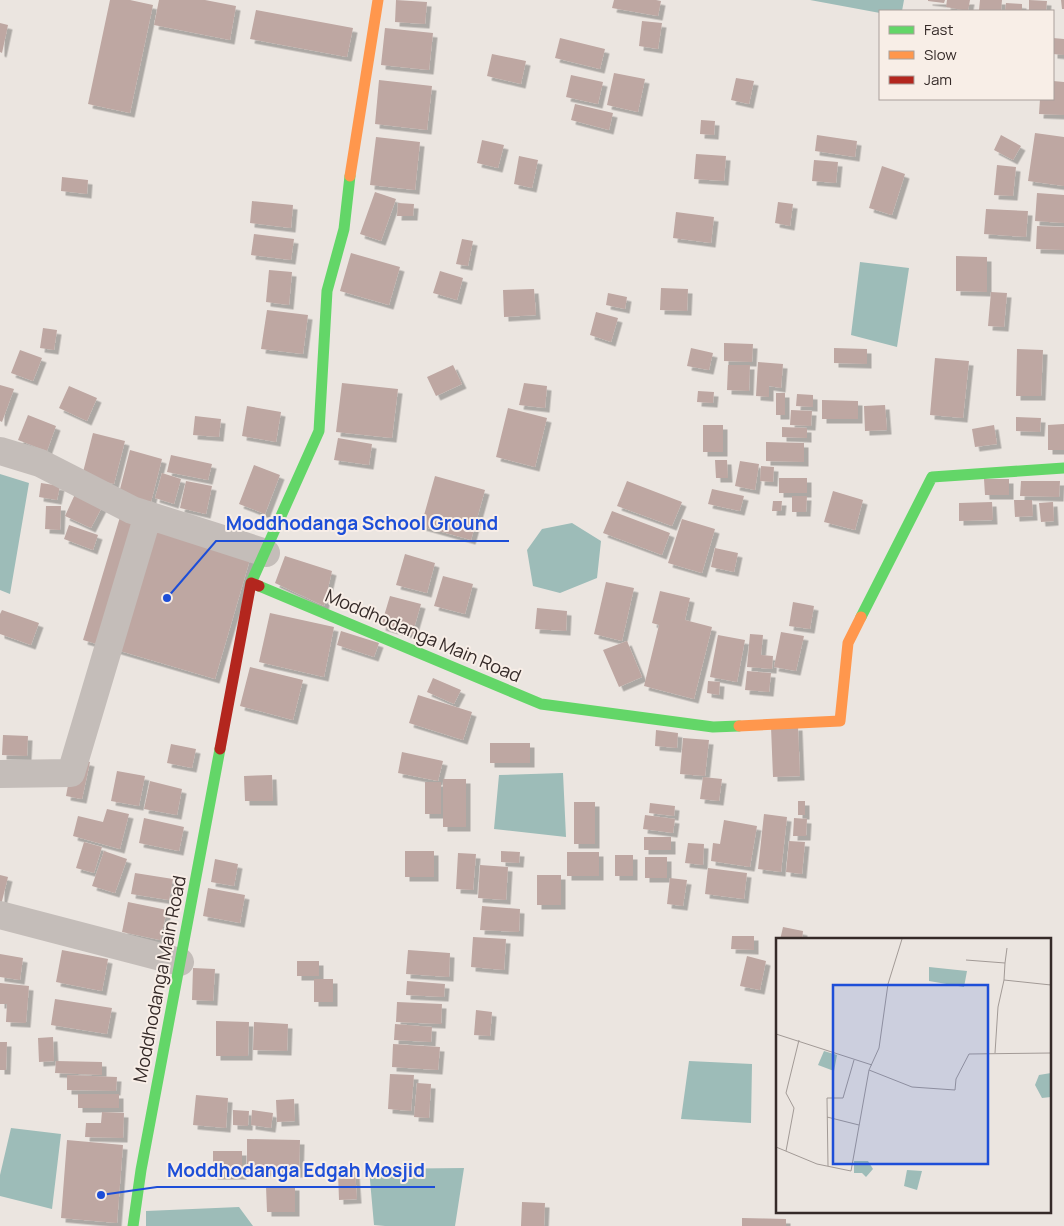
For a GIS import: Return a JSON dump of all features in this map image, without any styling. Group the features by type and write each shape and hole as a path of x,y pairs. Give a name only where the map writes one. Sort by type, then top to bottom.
{"street":[{"path":"251,583 319,431 327,291 344,229 351,166 378,0"},
{"path":"0,450 40,463 132,510 266,553"},
{"name":"Moddhodanga Main Road","path":"132,1226 251,583 541,704 713,727 840,721 848,643 932,477 1064,468"},
{"path":"0,774 71,774 148,515"},
{"path":"0,915 180,962"}],"water":[{"path":"810,0 904,0 902,10 879,10 879,13"},
{"path":"860,262 909,268 897,347 851,335"},
{"path":"0,474 29,483 10,594 0,590"},
{"path":"572,523 601,541 597,578 560,593 533,586 527,550 542,529"},
{"path":"563,773 566,837 494,829 499,775"},
{"path":"689,1061 752,1064 751,1123 681,1119"},
{"path":"11,1128 61,1134 52,1209 0,1196 0,1175"},
{"path":"464,1168 455,1226 374,1225 369,1169"},
{"path":"239,1207 253,1226 146,1226 146,1211"}],"building":[{"path":"110,0 130,0 153,5 130,113 88,104"},
{"path":"159,0 205,0 236,6 230,40 154,25"},
{"path":"396,0 427,2 425,24 395,22"},
{"path":"614,0 661,1 658,16 612,8"},
{"path":"928,0 945,0 944,3"},
{"path":"947,0 970,0 968,10 946,7"},
{"path":"980,0 1002,0 1001,10 979,10"},
{"path":"1029,0 1047,1 1046,10 1029,10"},
{"path":"1061,0 1064,0 1064,9 1062,9"},
{"path":"1006,3 1022,4 1022,10 1005,10"},
{"path":"256,10 353,28 347,57 250,39"},
{"path":"642,21 662,23 658,49 639,46"},
{"path":"0,23 8,25 2,53 0,52"},
{"path":"385,28 433,33 429,70 381,65"},
{"path":"560,38 605,49 600,69 555,58"},
{"path":"1054,38 1064,39 1064,55 1054,54"},
{"path":"492,54 526,61 521,84 487,76"},
{"path":"614,73 645,79 638,112 607,105"},
{"path":"571,75 603,82 598,104 566,97"},
{"path":"736,78 754,81 749,104 731,100"},
{"path":"379,80 432,86 427,130 375,124"},
{"path":"1054,81 1064,82 1064,115 1039,114 1040,100 1054,100"},
{"path":"575,104 613,113 609,130 571,120"},
{"path":"701,120 715,121 714,135 700,134"},
{"path":"1035,133 1064,137 1064,186 1028,181"},
{"path":"817,135 857,141 855,157 815,151"},
{"path":"1001,135 1021,146 1013,160 994,150"},
{"path":"376,137 420,142 415,190 370,185"},
{"path":"482,140 504,145 498,168 477,163"},
{"path":"696,154 726,156 724,181 694,179"},
{"path":"519,156 538,160 532,188 514,184"},
{"path":"814,160 838,162 836,183 812,181"},
{"path":"997,165 1016,167 1013,196 994,195"},
{"path":"882,166 905,174 892,215 869,208"},
{"path":"62,177 88,180 87,194 61,191"},
{"path":"375,192 396,199 381,241 360,234"},
{"path":"1037,193 1064,195 1064,223 1035,221"},
{"path":"252,201 293,205 291,228 250,223"},
{"path":"778,202 793,204 790,226 775,223"},
{"path":"398,203 414,204 413,216 397,216"},
{"path":"986,209 1028,211 1026,237 984,234"},
{"path":"676,212 714,217 711,243 673,238"},
{"path":"1037,226 1064,227 1064,250 1036,249"},
{"path":"254,234 294,239 291,260 251,255"},
{"path":"462,239 473,241 468,266 456,264"},
{"path":"351,253 400,267 389,305 340,291"},
{"path":"956,256 987,257 987,292 956,291"},
{"path":"269,270 292,272 289,305 266,302"},
{"path":"440,271 463,278 457,300 433,293"},
{"path":"661,288 688,289 687,311 660,310"},
{"path":"534,289 536,315 504,317 503,290"},
{"path":"991,292 1007,293 1004,327 988,326"},
{"path":"608,293 627,297 625,309 606,305"},
{"path":"267,310 308,315 303,354 261,349"},
{"path":"596,312 618,318 611,342 590,335"},
{"path":"43,328 57,330 54,350 40,348"},
{"path":"724,343 753,344 752,362 724,361"},
{"path":"691,348 713,353 709,370 687,366"},
{"path":"834,348 867,349 867,364 834,363"},
{"path":"1017,349 1043,350 1041,396 1016,396"},
{"path":"20,350 42,358 33,381 11,373"},
{"path":"935,358 969,361 963,418 930,415"},
{"path":"758,362 783,364 781,388 769,386 769,397 756,396"},
{"path":"453,365 462,384 436,396 427,377"},
{"path":"728,365 750,365 749,391 727,390"},
{"path":"342,383 398,389 392,438 336,432"},
{"path":"524,383 547,386 545,408 519,405"},
{"path":"0,385 14,389 2,422 0,421"},
{"path":"69,386 97,398 87,421 59,408"},
{"path":"698,391 714,392 713,403 697,402"},
{"path":"776,393 785,393 785,415 776,415"},
{"path":"797,394 813,395 813,407 796,406"},
{"path":"822,400 858,401 858,419 822,419"},
{"path":"885,405 887,430 865,431 864,406"},
{"path":"247,406 281,412 276,442 242,436"},
{"path":"508,408 547,418 535,467 496,457"},
{"path":"791,410 812,411 811,426 790,425"},
{"path":"28,415 56,426 47,451 18,440"},
{"path":"195,416 221,419 219,437 193,435"},
{"path":"1016,417 1041,418 1040,432 1016,431"},
{"path":"1064,424 1064,450 1048,450 1048,425"},
{"path":"703,425 723,425 723,452 703,452"},
{"path":"994,425 997,444 975,447 972,429"},
{"path":"782,427 807,428 807,438 782,437"},
{"path":"93,433 125,441 114,484 82,476"},
{"path":"338,438 372,444 369,465 334,460"},
{"path":"766,442 804,443 804,462 766,461"},
{"path":"130,450 162,459 151,502 119,493"},
{"path":"171,455 212,464 208,480 167,472"},
{"path":"715,460 727,460 728,478 716,478"},
{"path":"740,461 759,464 755,490 735,486"},
{"path":"254,465 280,475 265,514 239,504"},
{"path":"761,466 774,467 773,482 760,481"},
{"path":"162,473 181,479 174,504 155,498"},
{"path":"435,476 485,490 471,540 421,526"},
{"path":"779,478 807,478 807,493 779,493"},
{"path":"984,479 1009,479 1009,495 985,495"},
{"path":"186,481 212,486 206,514 180,508"},
{"path":"627,481 682,502 672,526 617,506"},
{"path":"1021,481 1060,481 1059,497 1020,496"},
{"path":"41,483 60,486 57,500 39,497"},
{"path":"712,489 744,496 740,511 708,504"},
{"path":"833,491 863,500 855,530 824,522"},
{"path":"76,492 103,505 91,528 65,516"},
{"path":"792,496 807,496 806,512 792,512"},
{"path":"1014,500 1032,500 1033,516 1015,517"},
{"path":"773,501 782,501 781,511 772,511"},
{"path":"992,502 993,520 959,521 959,503"},
{"path":"1053,502 1054,521 1041,522 1039,503"},
{"path":"46,506 61,506 60,530 45,529"},
{"path":"612,511 670,533 662,555 603,533"},
{"path":"120,517 251,556 215,679 83,640"},
{"path":"682,519 715,529 702,573 668,563"},
{"path":"69,525 98,535 93,550 64,539"},
{"path":"715,548 738,553 734,572 711,567"},
{"path":"405,554 435,563 427,593 396,585"},
{"path":"285,556 332,571 324,606 275,583"},
{"path":"443,576 473,584 465,614 434,606"},
{"path":"606,582 634,588 622,641 594,634"},
{"path":"660,591 690,598 685,620 712,627 694,699 644,686 659,625 652,623"},
{"path":"390,596 421,604 412,635 381,626"},
{"path":"793,602 814,606 810,629 789,626"},
{"path":"537,608 567,611 566,631 535,629"},
{"path":"2,610 39,623 31,645 0,634 0,614"},
{"path":"270,613 334,627 324,677 259,662"},
{"path":"341,631 379,643 374,657 337,645"},
{"path":"781,632 804,636 796,671 774,667"},
{"path":"750,634 763,635 761,655 773,656 772,669 747,667"},
{"path":"718,635 745,640 737,682 710,677"},
{"path":"627,641 642,677 619,687 603,650"},
{"path":"250,667 303,680 293,720 240,706"},
{"path":"747,671 771,673 769,692 745,690"},
{"path":"433,678 461,690 454,704 427,692"},
{"path":"708,681 720,682 719,695 707,693"},
{"path":"418,695 472,712 463,740 409,723"},
{"path":"798,726 800,776 773,777 771,727"},
{"path":"656,730 678,733 677,748 655,746"},
{"path":"3,735 28,736 27,756 2,755"},
{"path":"683,738 709,740 705,776 680,774"},
{"path":"490,743 530,743 530,763 490,763"},
{"path":"171,744 196,749 192,768 167,763"},
{"path":"402,752 443,761 438,781 398,773"},
{"path":"73,758 90,762 82,799 66,796"},
{"path":"117,771 145,776 139,806 111,801"},
{"path":"272,775 273,801 245,801 244,776"},
{"path":"703,777 722,779 719,801 700,799"},
{"path":"443,779 466,779 466,827 443,827"},
{"path":"150,781 182,789 177,815 144,809"},
{"path":"425,782 441,782 441,814 425,814"},
{"path":"798,801 805,801 805,815 798,815"},
{"path":"574,802 595,802 595,844 574,844"},
{"path":"650,803 675,806 674,816 649,813"},
{"path":"107,809 129,814 120,849 73,836 78,816 103,822"},
{"path":"764,814 787,817 781,872 758,869"},
{"path":"645,815 675,819 673,833 643,829"},
{"path":"144,818 184,827 179,851 139,843"},
{"path":"794,818 807,819 806,836 793,836"},
{"path":"724,820 757,826 750,867 711,861 713,843 720,844"},
{"path":"644,837 671,837 671,850 644,850"},
{"path":"789,841 805,842 802,874 786,872"},
{"path":"84,842 102,847 94,873 76,868"},
{"path":"688,843 704,844 703,865 685,863"},
{"path":"104,851 127,859 115,893 92,886"},
{"path":"405,851 434,851 434,877 405,877"},
{"path":"501,851 520,852 519,863 501,862"},
{"path":"567,852 599,852 599,876 567,876"},
{"path":"458,853 476,854 473,890 456,889"},
{"path":"615,855 633,855 633,876 615,876"},
{"path":"645,857 667,857 667,878 645,878"},
{"path":"215,859 238,864 234,886 211,882"},
{"path":"480,865 508,867 506,900 478,898"},
{"path":"708,868 747,873 744,899 705,894"},
{"path":"135,873 173,879 169,900 131,894"},
{"path":"0,875 8,877 1,905 0,905"},
{"path":"537,875 561,875 561,905 537,905"},
{"path":"670,878 687,880 683,906 667,904"},
{"path":"208,888 245,895 240,923 203,916"},
{"path":"128,902 167,910 160,940 122,932"},
{"path":"482,906 520,909 519,932 480,930"},
{"path":"783,927 803,931 802,938 780,938"},
{"path":"732,936 754,936 754,950 731,949"},
{"path":"473,937 506,939 504,970 471,967"},
{"path":"62,950 108,959 102,991 56,982"},
{"path":"408,950 450,953 449,977 406,974"},
{"path":"0,954 23,958 20,980 0,977"},
{"path":"747,956 766,961 760,990 740,986"},
{"path":"297,961 319,961 319,976 297,976"},
{"path":"193,968 215,969 213,1001 192,1000"},
{"path":"314,979 333,979 333,1002 314,1002"},
{"path":"407,981 445,984 444,997 406,995"},
{"path":"0,983 29,986 26,1023 6,1022 7,1004 0,1004"},
{"path":"55,999 112,1008 107,1034 51,1025"},
{"path":"397,1002 442,1004 441,1024 396,1022"},
{"path":"476,1010 492,1012 490,1036 474,1035"},
{"path":"216,1021 249,1022 248,1056 216,1056"},
{"path":"254,1022 288,1024 287,1051 253,1050"},
{"path":"395,1024 432,1027 431,1042 394,1040"},
{"path":"53,1037 54,1061 39,1062 38,1038"},
{"path":"0,1042 7,1042 6,1070 0,1070"},
{"path":"393,1044 440,1047 438,1070 392,1067"},
{"path":"56,1061 102,1062 102,1075 55,1073"},
{"path":"390,1074 414,1075 411,1111 388,1109"},
{"path":"67,1075 117,1077 116,1091 67,1090"},
{"path":"417,1083 431,1084 429,1118 414,1117"},
{"path":"78,1094 119,1094 119,1108 78,1108"},
{"path":"196,1095 228,1098 226,1128 193,1125"},
{"path":"294,1099 295,1121 277,1122 276,1100"},
{"path":"233,1110 249,1111 248,1126 233,1125"},
{"path":"252,1110 273,1113 271,1128 251,1125"},
{"path":"102,1112 124,1113 123,1138 85,1137 86,1123 101,1123"},
{"path":"247,1139 300,1140 299,1173 247,1172"},
{"path":"67,1140 123,1145 117,1223 61,1218"},
{"path":"213,1151 242,1151 242,1175 213,1175"},
{"path":"355,1171 357,1199 339,1200 338,1172"},
{"path":"266,1186 295,1186 295,1212 267,1212"},
{"path":"522,1202 545,1203 544,1226 521,1226"},
{"path":"742,1218 786,1219 786,1226 742,1226"}],"traffic: fast":[{"path":"251,583 319,431 327,291 344,229 350,176"},
{"path":"861,617 932,477 1064,468"},
{"path":"259,586 541,704 713,727 739,726"},
{"path":"133,1226 141,1170 220,749"}],"traffic: slow":[{"path":"350,176 378,0"},
{"path":"739,726 840,721 848,643 861,617"}],"traffic: jam":[{"path":"220,749 251,583 259,586"}],"place":[{"name":"Moddhodanga School Ground","path":"167,598"},
{"name":"Moddhodanga Edgah Mosjid","path":"101,1195"}]}
